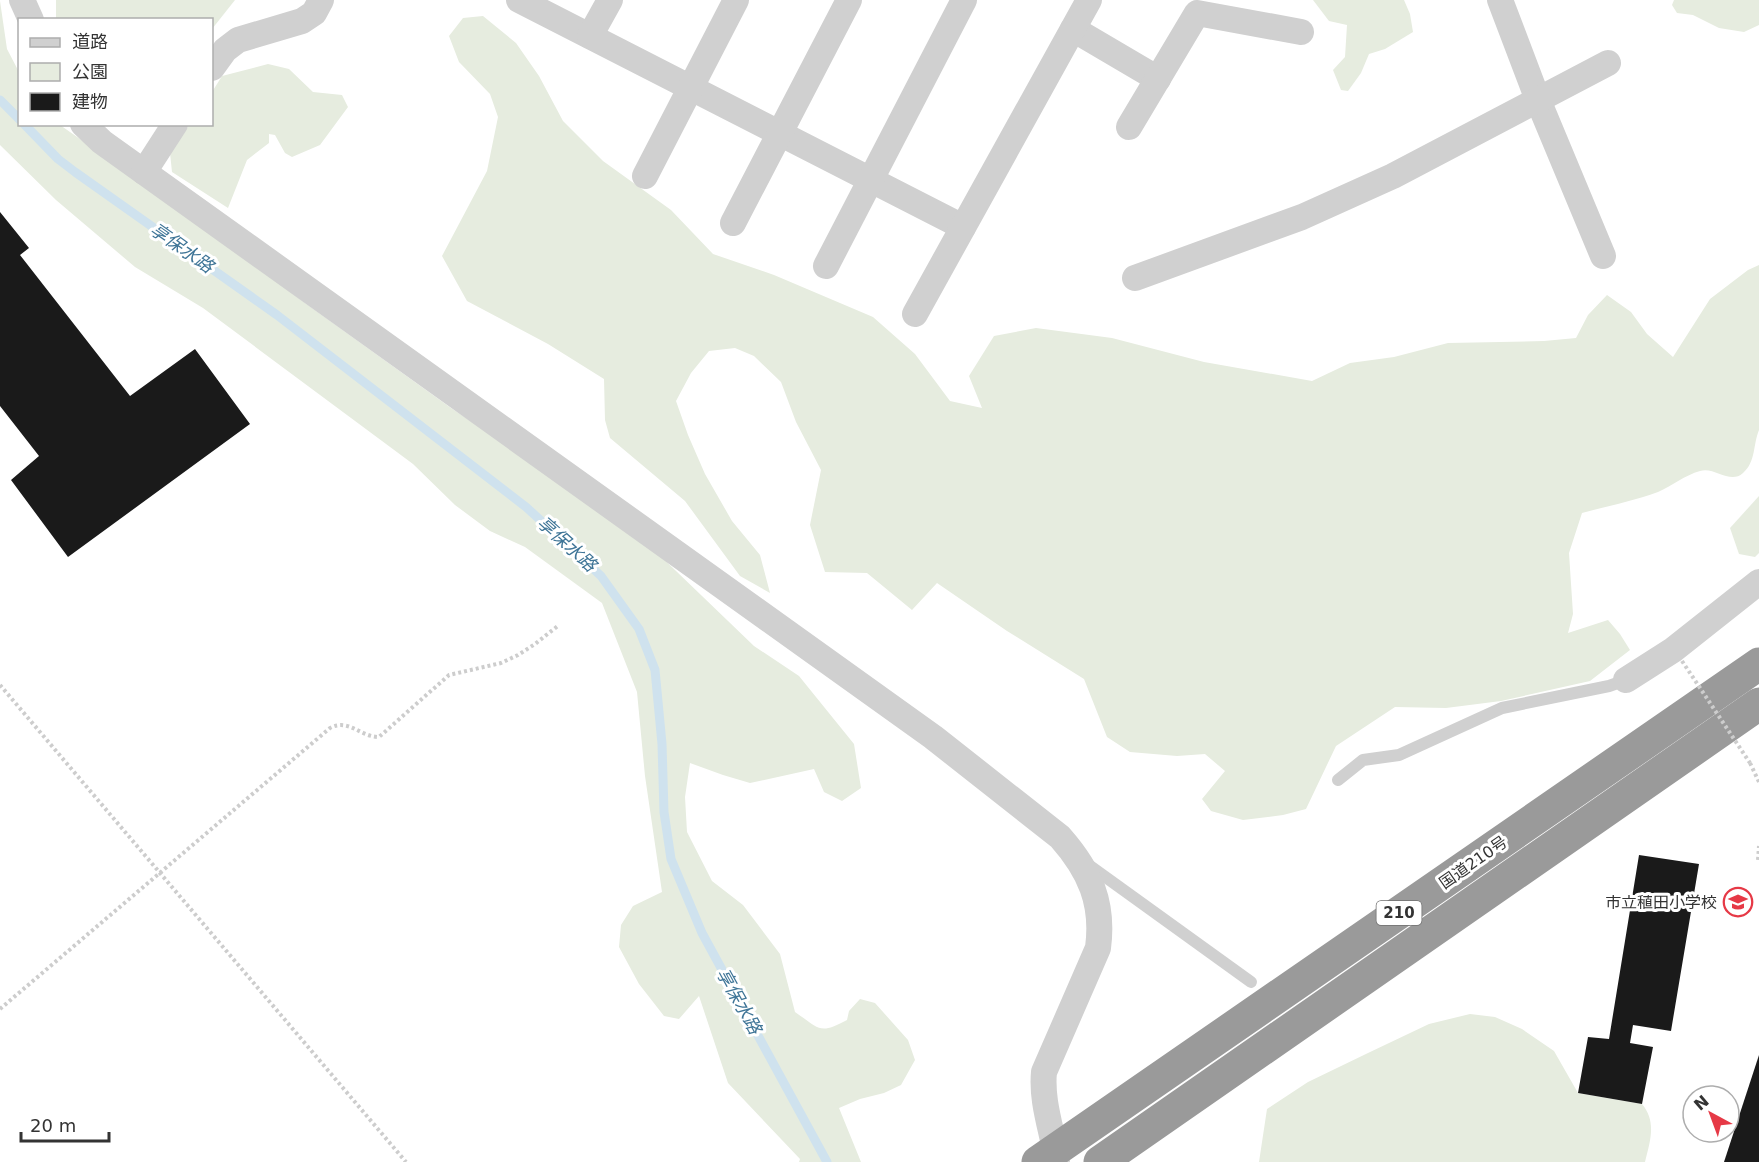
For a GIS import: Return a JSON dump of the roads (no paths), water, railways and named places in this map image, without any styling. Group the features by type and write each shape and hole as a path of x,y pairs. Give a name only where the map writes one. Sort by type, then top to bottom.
{"highway":[{"name":"国道210号","path":"1050,1158 1759,664"},
{"name":"国道210号","path":"1100,1162 1759,704"}],"street":[{"path":"22,0 29,18"},
{"path":"213,67 225,50 238,40 302,21 314,13 321,0"},
{"path":"519,0 963,227"},
{"path":"590,36 610,0"},
{"path":"645,176 736,0"},
{"path":"733,223 849,0"},
{"path":"826,266 964,0"},
{"path":"915,314 1089,0"},
{"path":"1500,0 1538,100 1603,256"},
{"path":"1130,127 1197,13 1301,32"},
{"path":"1073,29 1158,79"},
{"path":"1135,278 1302,216 1393,176 1608,63"},
{"path":"85,126 144,172 933,737 1060,837 1078,857 1091,881 1101,926 1098,948 1044,1072 1042,1086 1050,1158"},
{"path":"144,172 174,126"},
{"path":"1626,680 1673,650 1759,582"}],"lane":[{"path":"1338,780 1363,760 1399,755 1502,708 1609,686 1626,680"},
{"path":"1078,857 1251,982"}],"waterway":[{"name":"享保水路","path":"0,100 18,118"},
{"name":"享保水路","path":"26,126 58,159 75,172 277,315 526,507 601,576 639,629 655,670 662,744 664,812 671,859 702,933 827,1162"}],"place":[{"name":"市立稙田小学校","path":"1738,902"}]}
